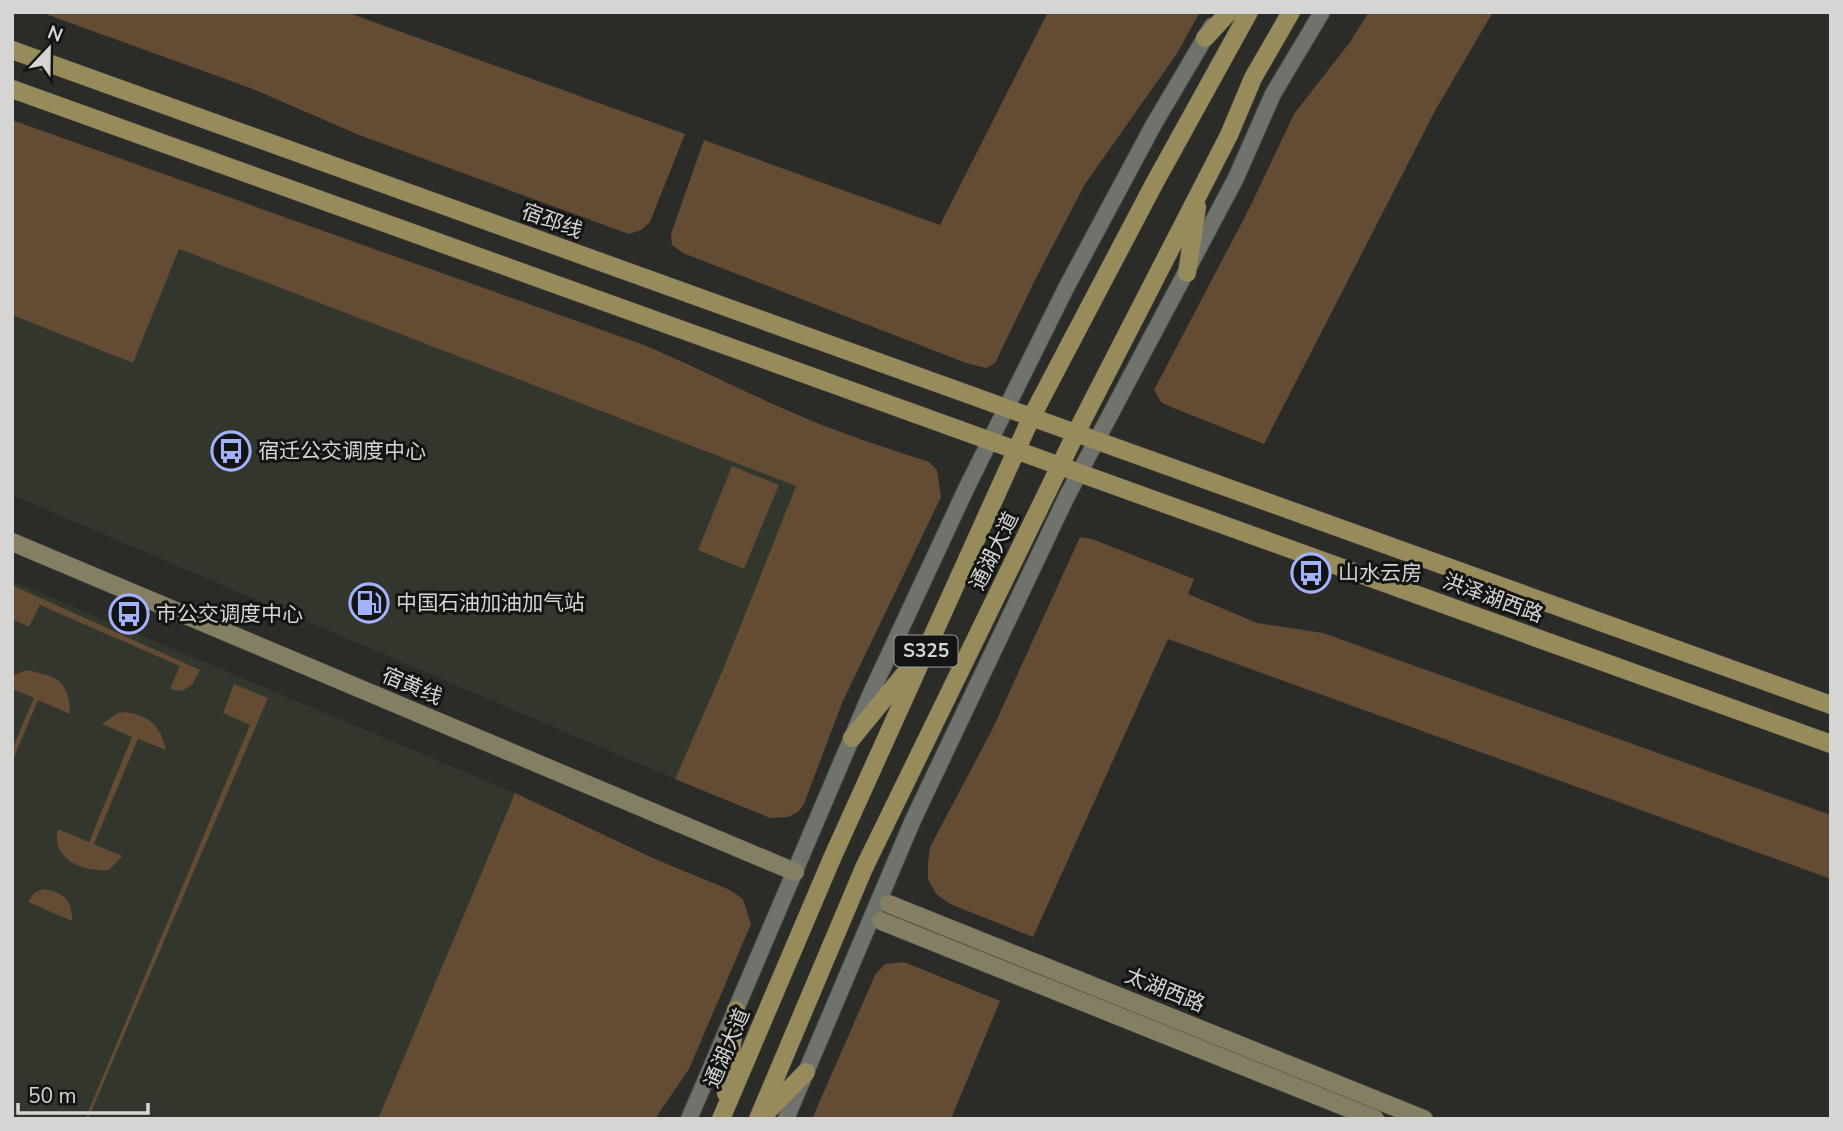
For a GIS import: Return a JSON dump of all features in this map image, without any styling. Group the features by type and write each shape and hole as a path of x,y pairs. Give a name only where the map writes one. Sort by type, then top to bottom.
{"main road":[{"path":"1205,38 1229,12"},
{"name":"通湖大道","path":"723,1115 821,884 1031,418 1154,184 1249,12"},
{"name":"通湖大道","path":"759,1119 864,868 1076,433 1229,135 1254,78 1291,12"},
{"name":"宿邳线","path":"12,50 1076,433"},
{"path":"12,89 682,328 1060,467"},
{"path":"1187,273 1199,191"},
{"name":"洪泽湖西路","path":"1076,433 1831,705"},
{"name":"洪泽湖西路","path":"1060,467 1831,744"},
{"path":"852,738 928,646"},
{"path":"723,1115 736,1010"},
{"path":"759,1119 806,1072"}],"street":[{"path":"689,1119 852,738 966,489 1066,288 1154,124 1220,12"},
{"path":"786,1119 913,820 1079,474 1236,178 1273,94 1322,12"},
{"name":"宿黄线","path":"12,542 795,872"},
{"name":"太湖西路","path":"889,904 1424,1119"},
{"name":"太湖西路","path":"881,921 1375,1119"}],"shaded area":[{"path":"40,12 346,12 685,134 650,222 641,230 629,234 359,135 253,89"},
{"path":"1048,12 1200,12 1176,55 1085,184 995,363 986,368 966,363 683,253 672,245 671,234 704,140 940,225"},
{"path":"1369,12 1493,12 1436,109 1264,444 1171,407 1161,402 1154,390 1249,209 1294,114 1350,42"},
{"path":"12,120 644,345 799,416 929,462 937,470 941,497 842,703 804,804 798,812 788,817 770,818 675,779 724,667 796,486 179,249 133,363 12,315"},
{"path":"12,189 179,249 796,486 724,667 675,779 12,495"},
{"path":"732,466 779,485 744,569 698,550"},
{"path":"1080,537 1092,539 1194,579 1188,594 1257,623 1323,633 1831,815 1831,879 1168,639 1033,937 950,904 936,894 928,879 930,847 993,728"},
{"path":"12,581 515,793 378,1119 12,1119"},
{"path":"12,585 200,670 192,685 182,691 170,689 180,666 40,605 29,627 12,619"},
{"path":"26,670 53,678 64,687 70,714 38,700 12,762 12,749 34,698 12,689 12,676"},
{"path":"234,684 268,698 88,1119 85,1119 250,725 223,713"},
{"path":"125,712 148,719 161,735 166,750 138,739 94,844 122,856 109,870 90,869 64,856 57,840 58,829 89,842 132,737 102,724 118,713"},
{"path":"515,793 655,859 730,890 743,899 751,924 689,1069 655,1119 378,1119"},
{"path":"43,889 57,892 66,899 71,908 72,921 28,902 34,893"},
{"path":"904,962 1000,1001 951,1119 812,1119 875,975 885,964"}],"place":[{"name":"宿迁公交调度中心","path":"231,451"},
{"name":"山水云房","path":"1311,573"},
{"name":"中国石油加油加气站","path":"369,603"},
{"name":"市公交调度中心","path":"129,614"}]}
